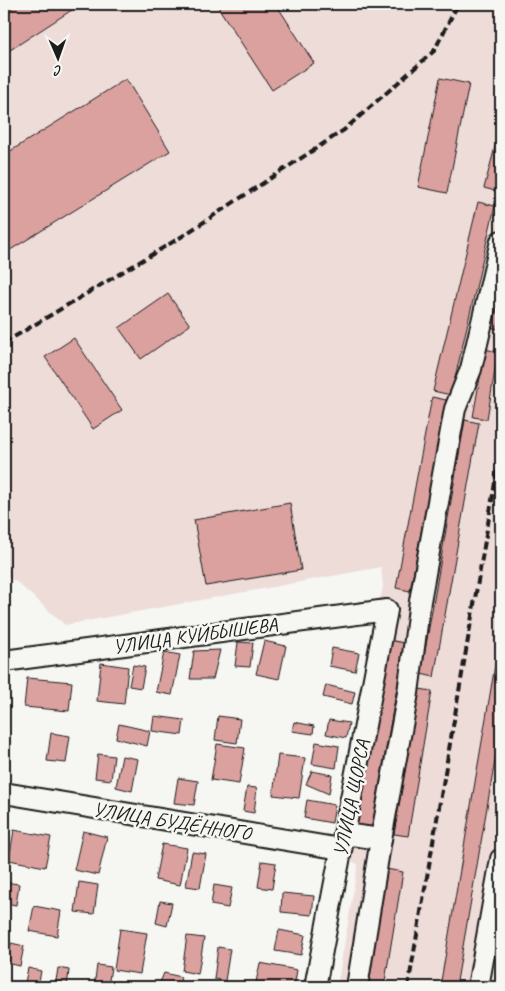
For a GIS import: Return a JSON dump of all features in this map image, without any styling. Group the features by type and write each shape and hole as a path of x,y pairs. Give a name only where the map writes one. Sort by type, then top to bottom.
{"street":[{"path":"357,987 381,839 408,693 420,601 454,409 471,369 501,240"},
{"name":"УЛИЦА КУЙБЫШЕВА","path":"4,661 387,610"},
{"name":"УЛИЦА ЩОРСА","path":"315,987 387,610"},
{"name":"УЛИЦА БУДЁННОГО","path":"4,793 342,841 381,839"},
{"path":"478,987 501,862"}],"shaded area":[{"path":"4,4 501,4 501,922 491,987 337,987 358,864 333,854 383,586 381,567 65,625 19,584 4,574"}],"building":[{"path":"18,4 81,4 4,54 4,13"},
{"path":"216,4 276,4 314,63 272,90"},
{"path":"440,78 469,84 447,193 418,187"},
{"path":"126,79 170,151 7,252 4,246 4,155"},
{"path":"501,125 501,184 499,192 484,188"},
{"path":"478,202 495,206 451,395 433,391"},
{"path":"501,283 501,330 491,327"},
{"path":"168,294 190,325 141,359 119,328"},
{"path":"74,338 122,410 93,429 45,357"},
{"path":"485,349 498,352 487,419 473,417"},
{"path":"432,397 446,400 410,591 396,588"},
{"path":"465,420 479,423 434,677 421,674"},
{"path":"290,503 301,570 206,586 194,520"},
{"path":"501,630 501,726 456,987 440,987"},
{"path":"388,640 405,643 372,827 355,824"},
{"path":"264,641 286,646 279,679 256,674"},
{"path":"238,642 253,643 250,667 235,666"},
{"path":"332,648 359,653 355,671 329,666"},
{"path":"220,650 213,679 190,679 194,651"},
{"path":"164,652 180,655 172,695 156,692"},
{"path":"101,663 128,667 124,704 97,701"},
{"path":"133,665 145,667 141,688 129,686"},
{"path":"27,678 72,682 69,711 24,707"},
{"path":"326,685 355,692 352,704 323,697"},
{"path":"419,689 432,691 408,836 394,834"},
{"path":"154,716 184,720 182,735 152,731"},
{"path":"218,716 240,719 237,743 215,740"},
{"path":"329,720 349,723 346,738 326,734"},
{"path":"294,722 314,726 313,734 292,731"},
{"path":"119,724 150,731 147,746 116,738"},
{"path":"51,733 70,736 66,763 47,761"},
{"path":"316,742 339,746 336,768 312,764"},
{"path":"217,744 245,748 239,784 211,780"},
{"path":"98,754 114,756 111,780 95,778"},
{"path":"278,755 305,758 299,798 273,795"},
{"path":"122,756 138,759 132,791 116,787"},
{"path":"312,771 332,775 329,794 306,784"},
{"path":"178,778 198,781 194,805 174,803"},
{"path":"247,787 257,788 254,813 243,811"},
{"path":"307,800 335,805 332,823 304,818"},
{"path":"14,830 51,837 45,867 9,860"},
{"path":"83,831 107,837 98,875 74,870"},
{"path":"162,844 187,848 180,885 155,880"},
{"path":"192,852 206,854 200,888 186,886"},
{"path":"262,861 276,863 272,889 258,887"},
{"path":"386,869 403,872 384,987 367,987"},
{"path":"4,882 19,884 16,905 4,903"},
{"path":"79,882 98,885 94,914 75,912"},
{"path":"214,885 232,888 228,908 211,905"},
{"path":"282,893 314,896 312,915 281,912"},
{"path":"160,901 172,903 167,926 156,923"},
{"path":"34,906 61,911 57,936 29,931"},
{"path":"120,929 147,933 140,974 114,970"},
{"path":"279,930 305,935 301,955 275,951"},
{"path":"187,936 204,938 198,974 182,971"},
{"path":"11,943 24,946 20,966 7,963"},
{"path":"218,947 230,949 225,981 214,979"},
{"path":"260,963 297,970 294,987 255,987"},
{"path":"97,965 111,967 108,987 94,987"},
{"path":"28,968 41,971 38,987 24,987"},
{"path":"58,968 69,970 67,987 55,987"},
{"path":"164,973 181,977 179,987 158,987"},
{"path":"117,981 128,984 129,987 116,987"},
{"path":"190,982 206,986 206,987 188,987"}],"railway":[{"path":"4,343 181,237 344,130 434,51 458,4"},
{"path":"408,987 501,448"}]}
